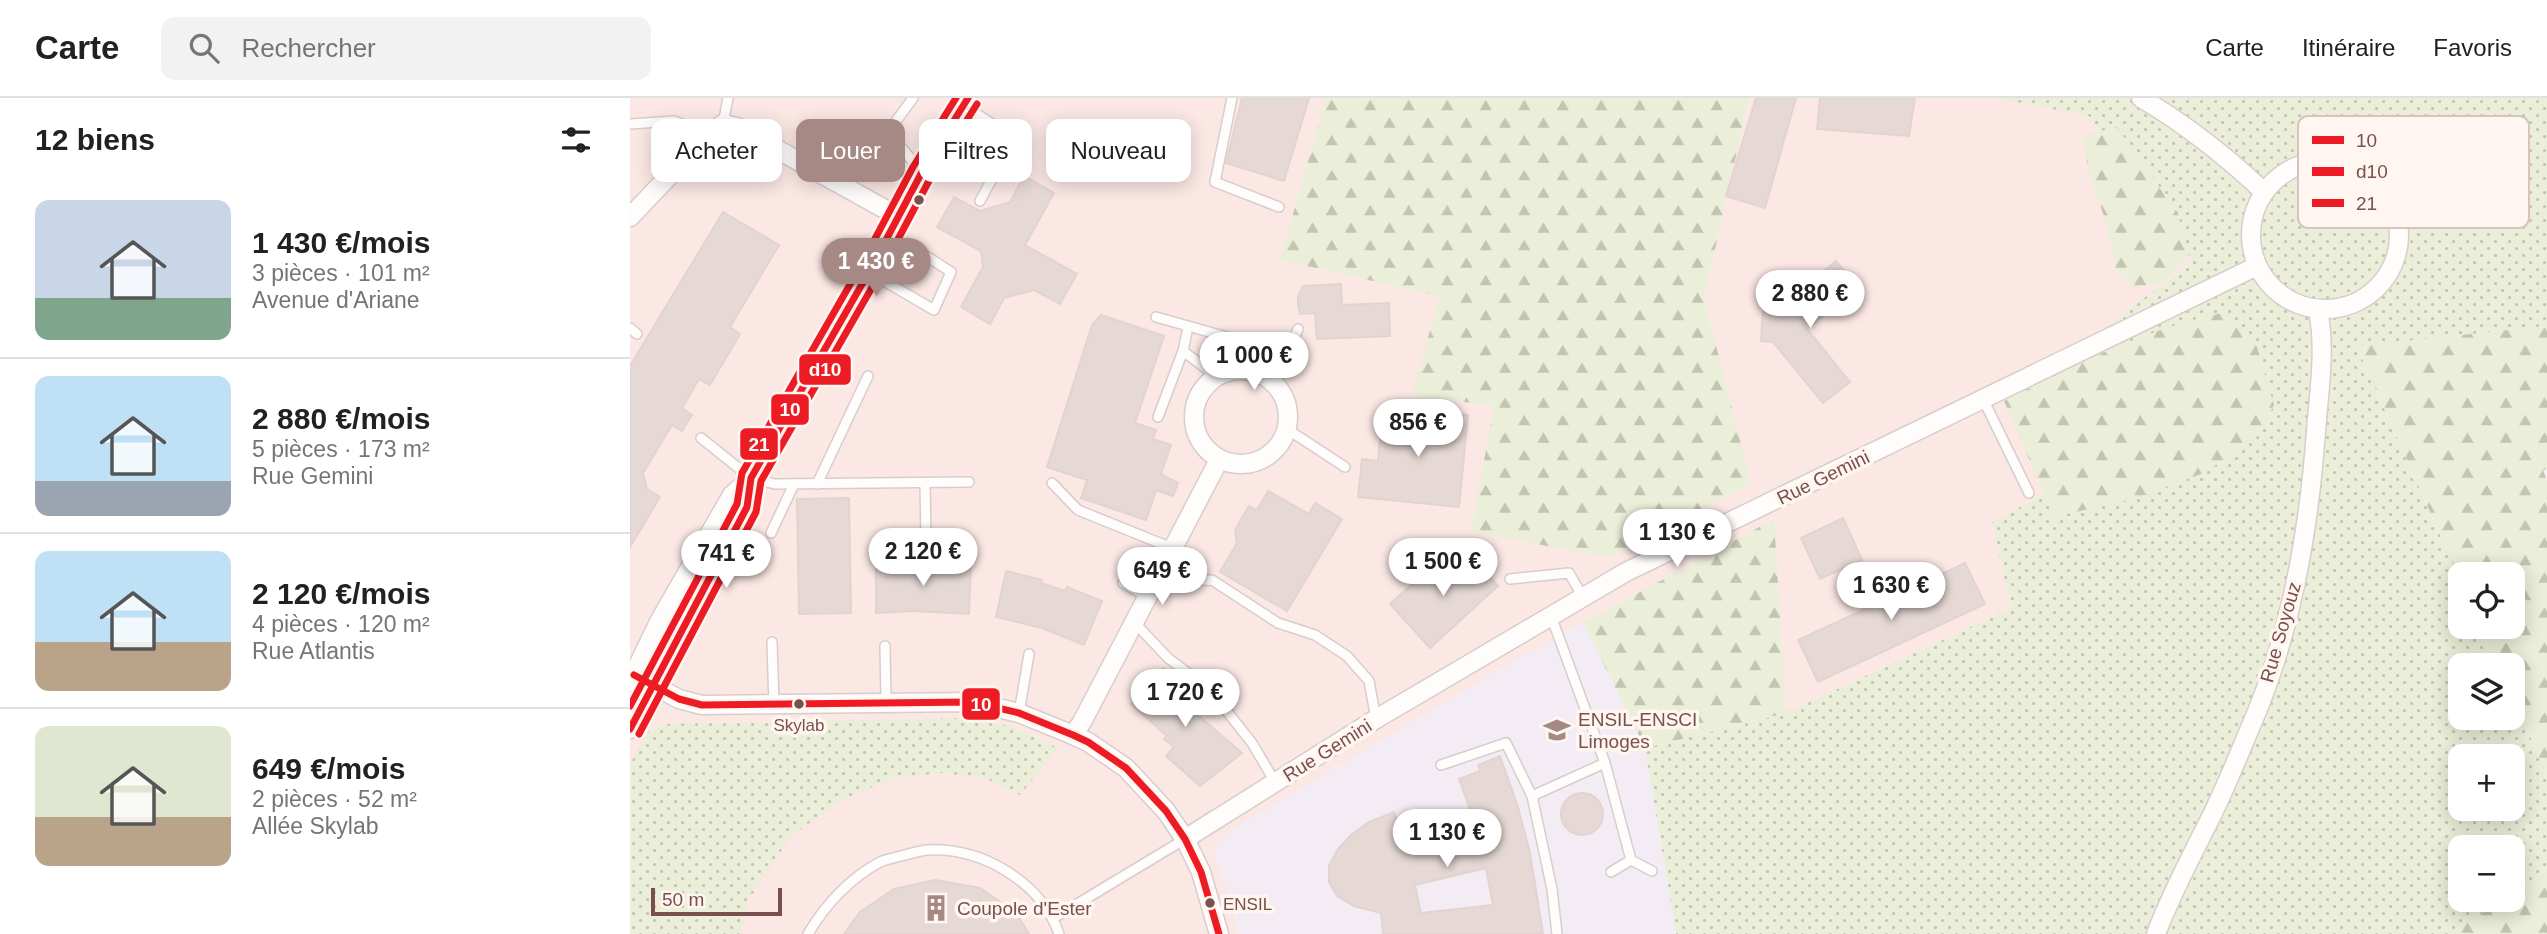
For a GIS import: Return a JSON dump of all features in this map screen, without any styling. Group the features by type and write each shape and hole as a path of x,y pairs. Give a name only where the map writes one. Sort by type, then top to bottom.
{"street":[{"path":"2141,98 2165,112 2243,172 2264,192"},
{"path":"955,119 966,101"},
{"path":"782,152 898,217"},
{"path":"2298,167 2264,192 2253,216 2251,229 2257,267 2272,288 2282,296 2318,310 2356,304 2386,279 2397,257 2400,228"},
{"path":"919,178 869,272 751,478 732,495 660,620 631,677 679,699 702,705 973,702 1019,713 1073,735 1126,768 1166,811 1185,839 1201,872 1219,934"},
{"path":"630,217 663,182"},
{"name":"Rue Gemini","path":"1185,839 1376,719 1626,572 2257,267"},
{"name":"Rue Soyouz","path":"2156,934 2170,896 2211,816 2254,718 2288,617 2304,546 2313,474 2323,337 2318,310"},
{"path":"1231,370 1261,374 1274,383 1284,396 1288,412 1287,429 1282,442 1273,453 1261,461 1247,465 1219,460 1198,440 1193,412 1201,391 1216,376 1231,370"},
{"path":"1073,735 1219,460"},
{"path":"630,729 747,507 751,478"}],"lane":[{"path":"724,119 728,98"},
{"path":"913,98 888,132 919,168"},
{"path":"1232,98 1215,182 1279,207"},
{"path":"966,101 985,119"},
{"path":"630,124 651,123"},
{"path":"981,201 991,182"},
{"path":"869,272 934,310 951,272 920,251"},
{"path":"1156,317 1234,339"},
{"path":"1158,416 1183,351 1188,327"},
{"path":"1274,383 1298,329"},
{"path":"1183,351 1216,376"},
{"path":"817,484 868,376"},
{"path":"1983,399 2029,493"},
{"path":"1287,429 1345,467"},
{"path":"701,438 751,478 775,484 969,482"},
{"path":"925,482 926,541"},
{"path":"1052,483 1078,510 1172,548"},
{"path":"771,533 794,484"},
{"path":"1510,579 1569,573 1583,597"},
{"path":"1123,583 1150,588 1212,580 1278,623 1315,635 1347,656 1368,681 1376,719"},
{"path":"1551,616 1605,763 1631,860 1652,871"},
{"path":"1133,621 1168,658 1210,690 1252,743 1275,782"},
{"path":"772,642 774,705"},
{"path":"885,646 886,703"},
{"path":"1019,713 1029,654"},
{"path":"1441,765 1506,743 1532,796 1552,888 1557,934"},
{"path":"1532,796 1605,763"},
{"path":"1054,918 1185,839"},
{"path":"808,934 851,881 882,861 926,850 961,852 999,867 1027,885 1054,918 1059,934"},
{"path":"1611,872 1631,860"}],"shaded area":[{"path":"630,98 1326,98 1280,260 1439,295 1494,405 1751,484 1704,298 1749,98 1995,98 2089,116 2193,262 2005,401 2044,494 1992,522 2011,608 1786,713 1774,520 1517,659 1224,835 1219,840 1215,857 1232,902 1238,934 630,934"},
{"name":"ENSIL-ENSCI Limoges","path":"1774,519 1786,713 1646,748 1676,934 1239,934 1232,902 1215,857 1215,848 1224,835 1517,659"}],"green space":[{"path":"1326,98 1749,98 1704,298 1751,484 1608,557 1471,532 1494,406 1413,395 1439,296 1280,260"},
{"path":"1995,98 2547,98 2547,326 2357,347 2452,562 2448,562 2448,639 2486,639 2493,653 2448,653 2448,730 2525,730 2525,725 2547,775 2547,870 2525,885 2525,835 2448,835 2448,912 2484,912 2450,934 1676,934 1645,748 1786,713 2011,608 1992,522 2044,494 2004,401 2193,262 2089,116"},
{"path":"2117,127 2178,213 2188,258 2163,281 2135,289 2116,269 2105,219 2090,177 2082,136"},
{"path":"2227,312 2256,344 2274,405 2256,438 2204,473 2133,499 2054,517 2004,401 2141,338 2169,327"},
{"path":"2547,326 2547,469 2543,470 2547,480 2547,775 2525,725 2525,653 2493,653 2486,639 2525,639 2525,562 2452,562 2357,346"},
{"path":"1774,519 1786,713 1645,748 1583,623"},
{"path":"956,718 1010,726 1058,748 1020,795 985,778 942,773 893,778 844,799 791,836 748,901 740,934 630,934 630,764 648,732 662,724"},
{"path":"2547,870 2547,934 2450,934 2484,912 2525,912 2525,885"}],"building":[{"path":"1242,98 1309,98 1284,181 1226,163"},
{"path":"1756,98 1796,98 1765,208 1726,196"},
{"path":"1820,98 1915,98 1909,136 1817,129"},
{"path":"1032,181 1054,193 1025,245 1077,274 1060,304 1034,290 1004,298 990,324 961,307 983,267 981,251 937,227 954,197 980,211 1010,202 1021,182"},
{"path":"723,212 779,245 730,327 740,334 710,385 699,379 682,408 692,415 682,431 672,425 643,473 647,489 660,497 630,547 630,366"},
{"path":"1836,261 1858,288 1807,329 1850,382 1823,403 1773,342 1761,341 1763,310 1775,311"},
{"path":"1341,284 1342,305 1389,303 1390,336 1317,339 1315,313 1300,314 1298,297 1303,286"},
{"path":"1101,315 1164,336 1135,423 1156,430 1153,439 1171,445 1161,474 1178,483 1173,496 1156,490 1146,520 1081,498 1087,480 1047,467 1092,325"},
{"path":"1398,408 1468,415 1459,507 1358,497 1362,459 1378,461 1382,415 1397,416"},
{"path":"1268,491 1309,514 1315,503 1342,519 1287,611 1220,572 1237,543 1235,530 1249,506 1257,510"},
{"path":"849,498 851,613 799,614 797,499"},
{"path":"1843,518 1862,560 1820,579 1801,538"},
{"path":"1449,551 1471,575 1480,565 1498,586 1430,648 1390,604"},
{"path":"1965,563 1985,604 1818,682 1798,640"},
{"path":"876,565 971,565 969,614 913,611 876,613"},
{"path":"1006,571 1042,580 1041,583 1065,591 1067,587 1102,601 1084,645 1042,628 996,617"},
{"path":"1163,668 1201,701 1192,710 1242,753 1200,786 1166,756 1174,747 1164,739 1167,736 1131,704"},
{"path":"1500,756 1518,807 1530,853 1543,934 1383,934 1381,913 1354,906 1337,896 1329,882 1329,866 1338,849 1369,822 1394,812 1405,842 1474,820 1459,779 1480,771 1478,765","holes":["1486,868 1493,905 1421,913 1415,885"]},
{"path":"1582,793 1597,799 1603,814 1597,829 1582,835 1567,829 1561,814 1567,799"},
{"name":"Coupole d'Ester","path":"935,880 980,888 1016,913 1029,934 844,934 860,912 894,889"}],"transit line":[{"name":"21","path":"630,706 737,504 742,473 860,267 913,167 956,98"},
{"name":"10","path":"630,729 747,507 751,478 869,272 922,172 968,98"},
{"name":"d10","path":"639,734 756,512 761,481 878,277 931,177 977,104"},
{"name":"10","path":"634,675 679,699 702,705 973,702 1019,713 1073,735 1126,768 1166,811 1185,839 1201,872 1219,934"}],"place":[{"name":"Skylab","path":"799,704"},
{"name":"ENSIL-ENSCI Limoges","path":"1557,730"},
{"name":"ENSIL","path":"1210,903"},
{"name":"Coupole d'Ester","path":"936,908"}]}
